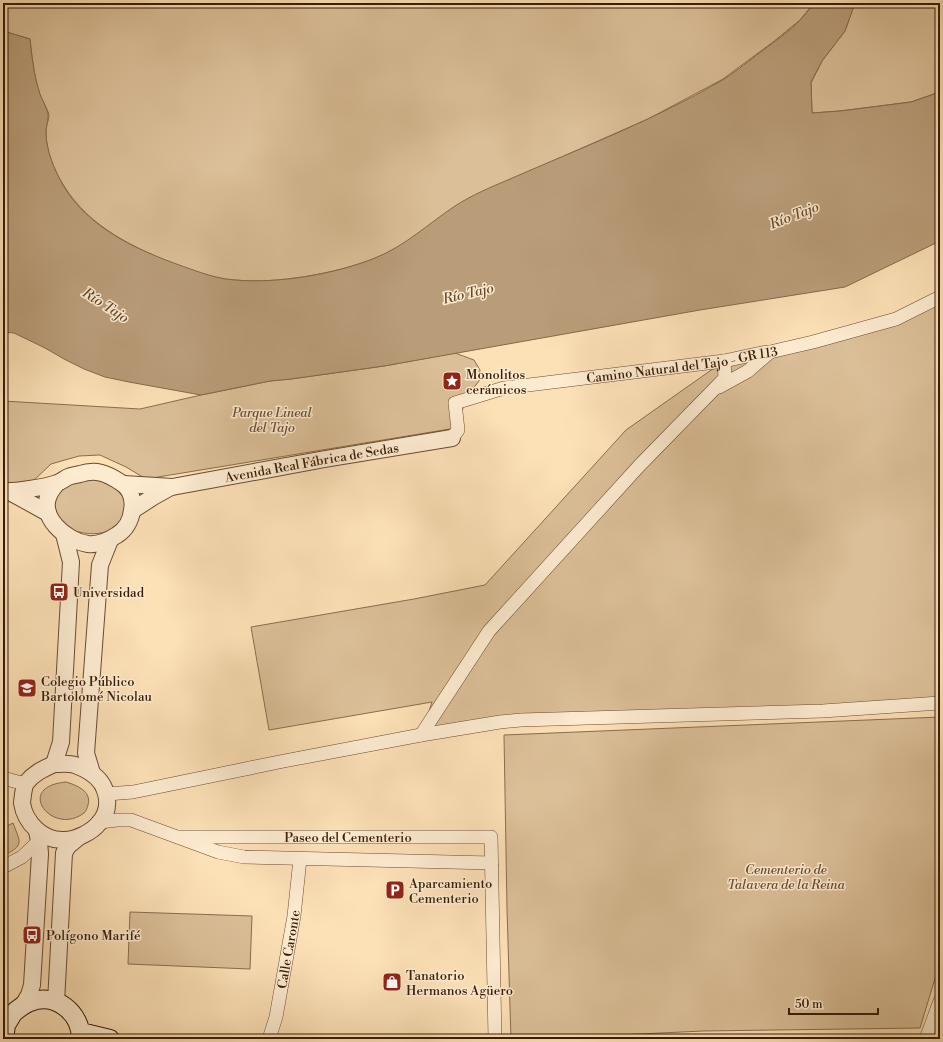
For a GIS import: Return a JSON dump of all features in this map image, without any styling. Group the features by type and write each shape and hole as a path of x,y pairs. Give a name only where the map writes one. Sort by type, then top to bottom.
{"main road":[{"path":"4,1039 6,1025 13,1014 31,1001 40,1000 56,1002 70,1011 79,1024 81,1036 110,1039"}],"street":[{"name":"Camino Natural del Tajo - GR 113","path":"452,438 458,430 455,403 504,388 724,361 770,352 813,342 896,318 940,297"},
{"path":"713,390 748,372 770,352"},
{"path":"422,736 489,631 638,466 725,378 724,361"},
{"name":"Avenida Real Fábrica de Sedas","path":"124,484 172,487 325,459 452,438"},
{"name":"Avenida Real Fábrica de Sedas","path":"97,471 110,476 124,484 129,489 132,498 132,510 129,523 121,533 110,540 88,544 64,534 54,525 48,513 6,491 57,483 69,476 84,472 97,471"},
{"path":"48,513 47,503 50,493 57,483"},
{"name":"Avenida Real Fábrica de Sedas","path":"132,510 153,496 172,487"},
{"path":"54,764 61,742 71,562 64,534"},
{"path":"92,773 86,754 100,565 110,540"},
{"path":"107,794 133,792 284,761 500,722 521,720 823,711 940,703"},
{"path":"13,1014 29,995 32,985 40,854 38,836 26,817 22,802 25,784 38,771 54,764 73,764 92,773 100,781 107,794 107,809 100,822 92,830 68,846 64,853 56,1002"},
{"path":"3,778 25,784"},
{"name":"Paseo del Cementerio","path":"100,822 131,820 218,852 244,857 492,863"},
{"path":"38,836 64,840 80,837"},
{"path":"3,868 22,857 38,836"},
{"name":"Paseo del Cementerio","path":"179,837 491,837 495,1039"},
{"name":"Calle Caronte","path":"269,1039 276,1018 294,916 300,858"},
{"path":"926,1039 940,1001"}],"green space":[{"path":"3,3 814,3 800,20 723,79 648,119 470,198 455,206 405,243 384,254 340,269 305,277 269,281 251,281 207,275 180,266 147,252 115,235 87,214 75,201 57,173 49,152 46,130 49,115 40,95 36,81 30,39 3,31"},
{"path":"855,3 940,3 940,92 911,102 812,113 811,83 822,61 845,31"},
{"path":"940,297 940,703 485,725 421,735 432,702 269,730 251,627 414,599 485,585 626,430 724,361 813,342"},
{"name":"Parque Lineal del Tajo","path":"455,353 474,360 480,370 479,381 465,399 462,412 462,427 146,479 126,467 100,455 79,456 51,464 31,483 23,485 3,482 3,401 140,409 270,381 384,366"},
{"path":"100,478 122,489 127,516 113,529 106,532 91,534 74,531 61,523 54,511 51,499 66,482"},
{"name":"Cementerio de Talavera de la Reina","path":"940,717 940,962 920,1028 703,1031 511,1039 504,735"},
{"path":"66,782 82,789 88,796 89,800 84,813 72,819 61,819 51,815 44,808 40,800 42,792 50,786"},
{"path":"13,823 18,835 19,843 15,849 3,856 3,828"},
{"path":"130,912 252,916 250,969 128,964"}],"water":[{"name":"Río Tajo","path":"814,3 855,3 845,31 822,61 811,82 812,113 911,102 940,92 940,241 845,287 700,310 384,366 270,381 201,395 105,377 84,369 14,333 3,332 3,31 30,39 36,80 48,113 46,139 51,159 63,185 73,200 86,214 115,236 165,260 208,275 251,281 287,279 325,273 360,264 386,253 406,241 455,206 475,195 644,121 721,81 791,28 803,17"}],"place":[{"name":"Monolitos cerámicos","path":"452,381"},
{"name":"Universidad","path":"59,592"},
{"name":"Colegio Público Bartolomé Nicolau","path":"27,688"},
{"name":"Aparcamiento Cementerio","path":"395,890"},
{"name":"Polígono Marifé","path":"32,935"},
{"name":"Tanatorio Hermanos Agüero","path":"392,982"}]}
